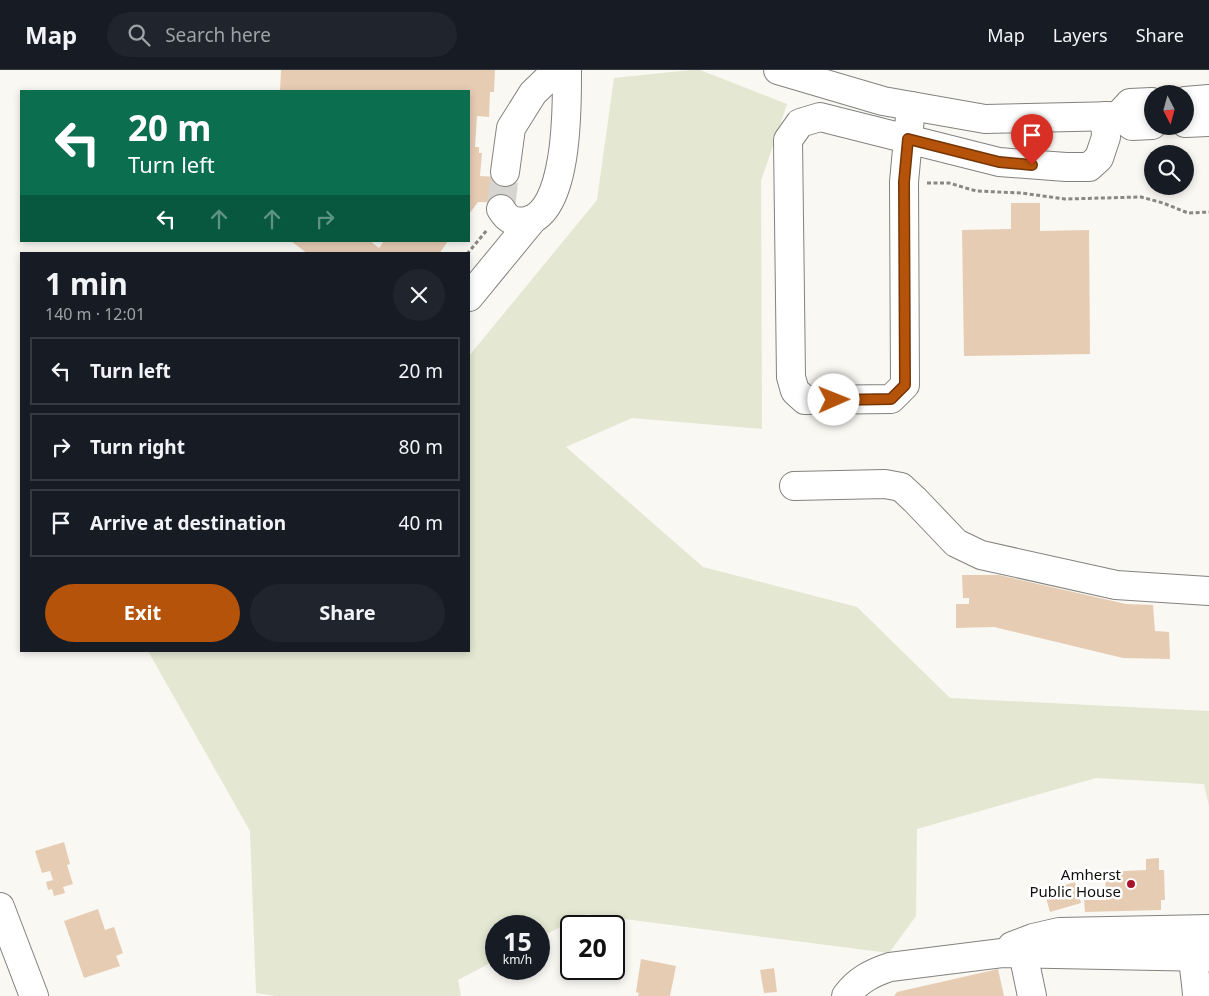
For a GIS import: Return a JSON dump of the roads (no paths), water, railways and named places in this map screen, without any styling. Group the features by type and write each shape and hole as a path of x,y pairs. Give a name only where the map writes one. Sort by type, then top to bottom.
{"street":[{"path":"505,172 511,128 533,94 557,70"},
{"path":"470,296 547,204 560,174 567,124 567,70"},
{"path":"778,70 882,101 985,119 1112,116 1132,126 1144,125"},
{"path":"1194,101 1209,100"},
{"path":"911,106 908,139 904,182 905,385 891,399 805,400 795,391 792,377 788,140 800,124 820,117 908,139 999,162 1089,167 1098,158 1112,116 1130,104 1144,103"},
{"path":"1194,123 1209,122"},
{"path":"501,209 506,218 517,222 533,219"},
{"path":"794,486 886,484 901,487 956,543 981,555 1116,585 1209,591"},
{"path":"0,906 34,996"},
{"path":"1032,996 1010,947 1033,938 1059,932 1200,929 1201,957 1196,975 1197,996"},
{"path":"846,996 862,979 875,972 912,963 1012,953 1201,957"}],"tunnel":[{"path":"501,209 505,172"}],"place":[{"name":"Amherst Public House","path":"1131,884"}]}
